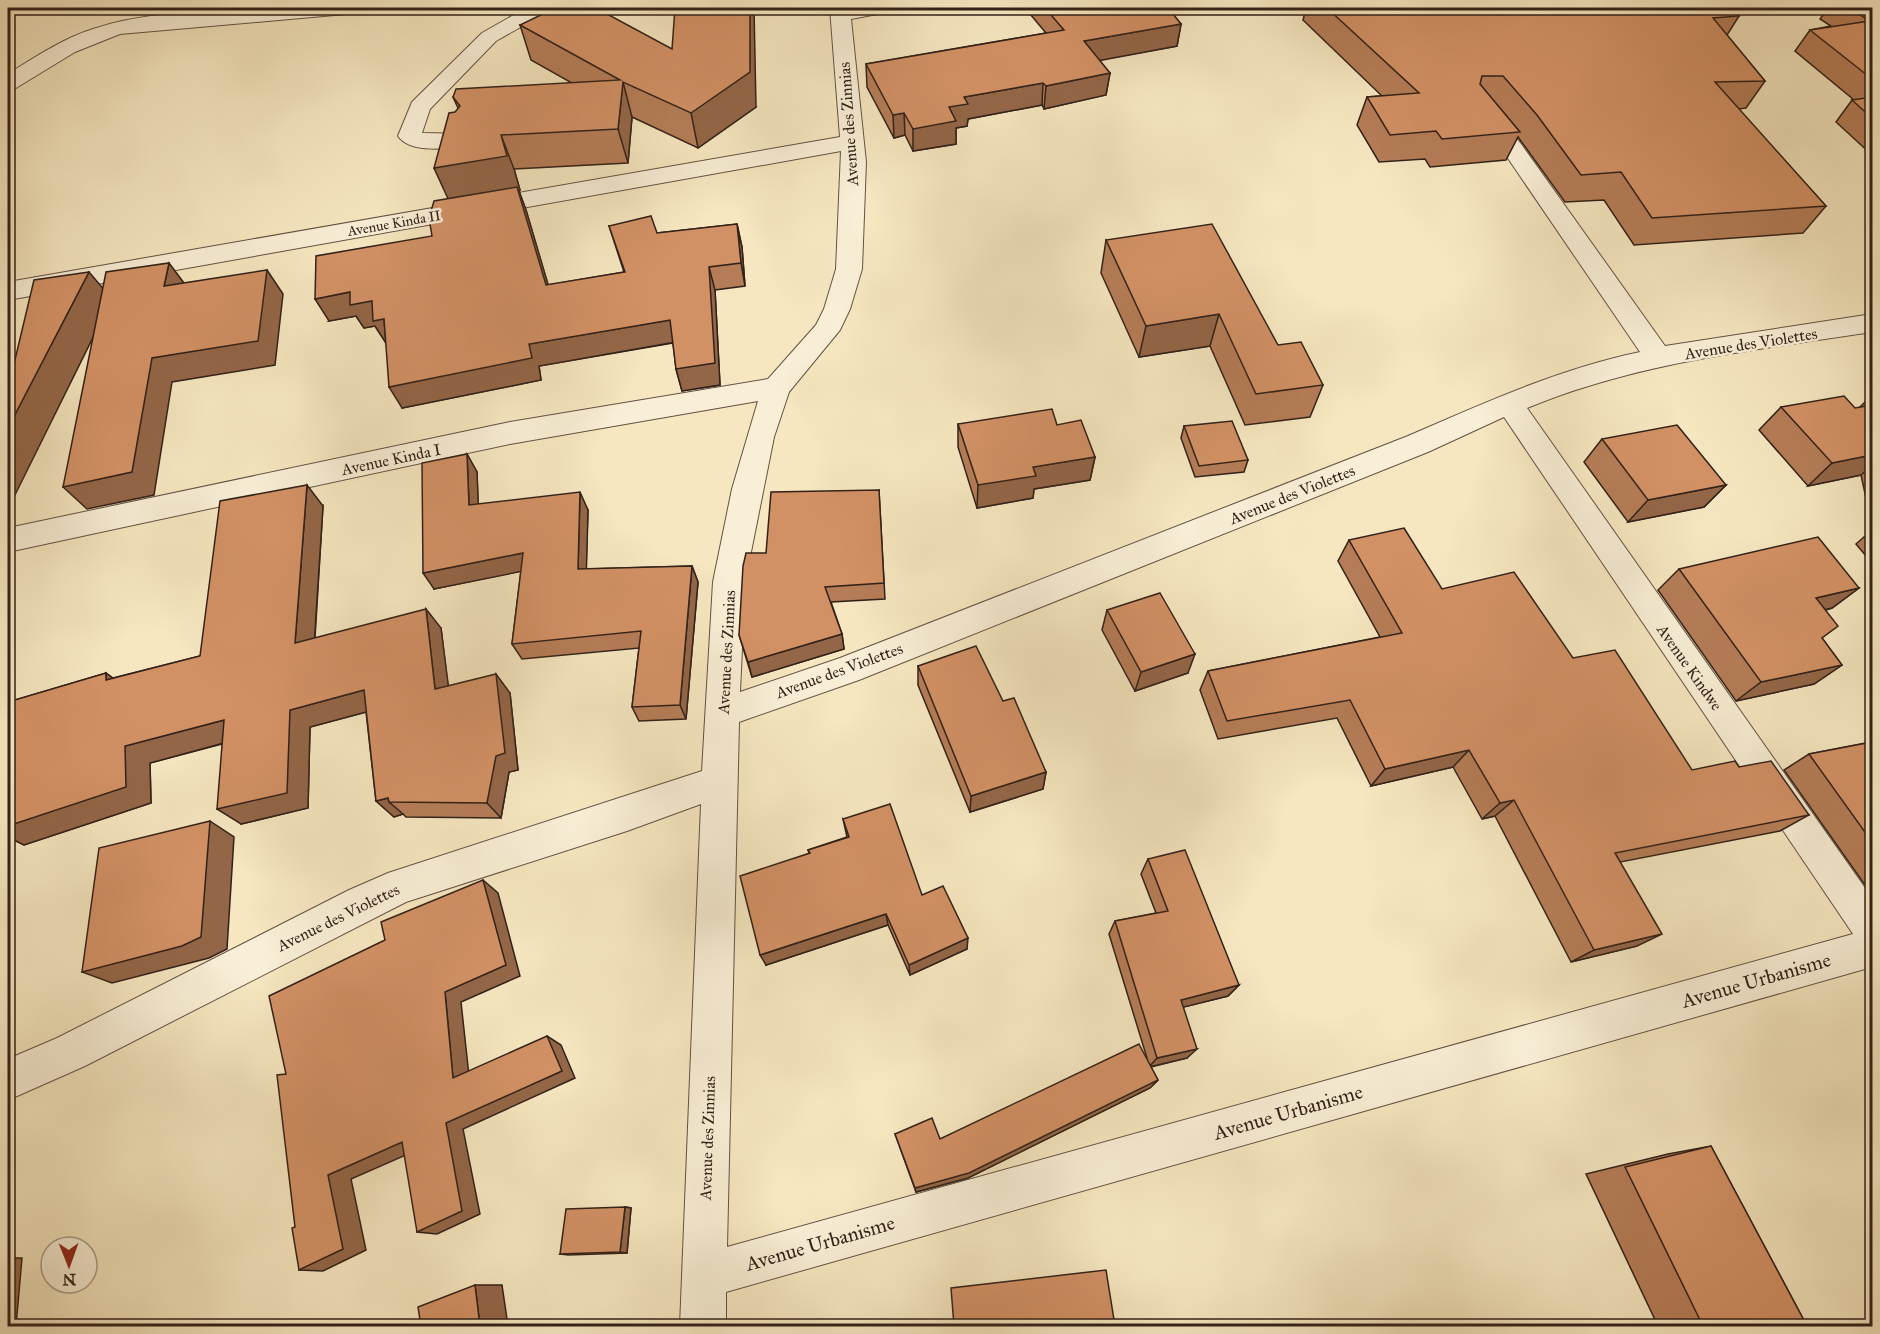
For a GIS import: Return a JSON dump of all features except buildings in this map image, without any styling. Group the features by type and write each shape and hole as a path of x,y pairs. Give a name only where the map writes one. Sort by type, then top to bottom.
{"street":[{"path":"8,83 56,52 101,31 133,25 346,8"},
{"path":"841,11 881,8"},
{"path":"461,139 415,140 409,136 420,107 489,37 533,11 551,28"},
{"name":"Avenue des Zinnias","path":"703,1326 718,781 724,712 729,582 747,489 760,437 776,388 827,330 837,309 849,269 854,162 850,142 841,11"},
{"path":"1480,110 1513,149 1659,358"},
{"name":"Avenue Kinda II","path":"8,291 850,142"},
{"name":"Avenue des Violettes","path":"724,712 880,657 1418,444 1509,403 1604,370 1659,358 1872,323"},
{"name":"Avenue Kinda I","path":"8,540 510,433 776,388"},
{"name":"Avenue Kindwe","path":"1509,403 1872,930"},
{"name":"Avenue des Violettes","path":"8,1080 71,1052 362,903 401,886 627,814 718,781"},
{"name":"Avenue Urbanisme","path":"703,1276 1872,948"}]}
